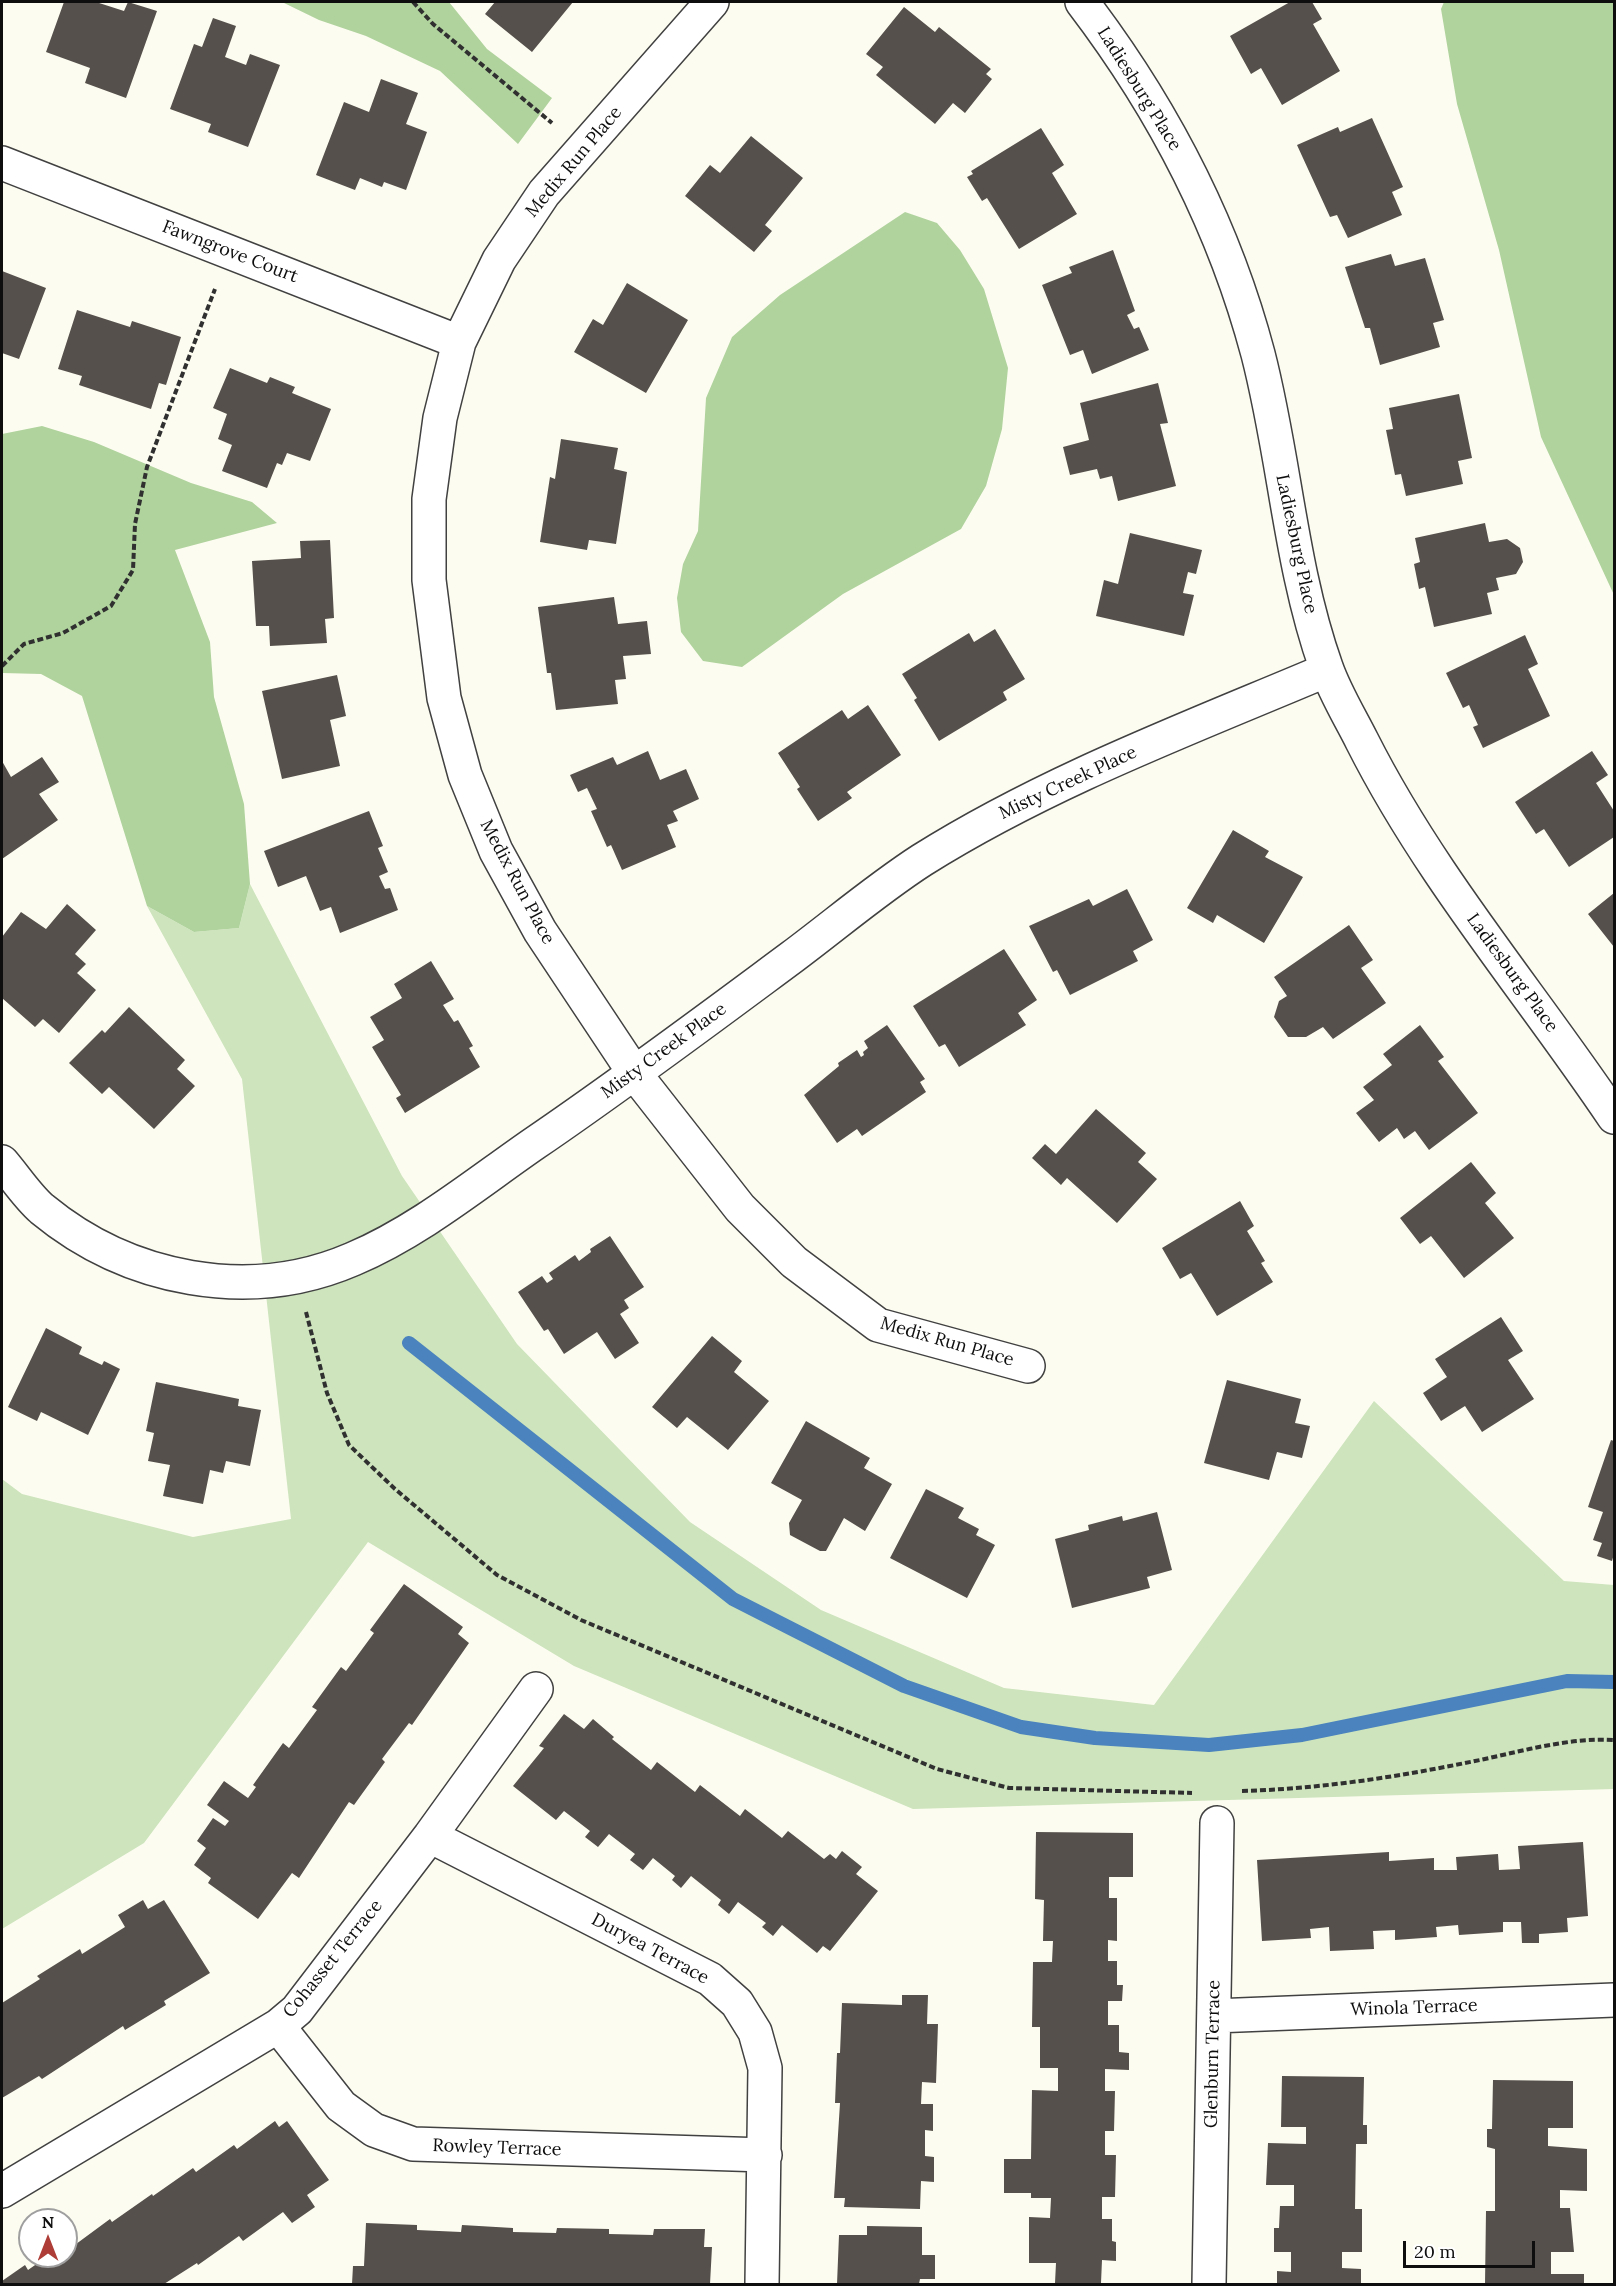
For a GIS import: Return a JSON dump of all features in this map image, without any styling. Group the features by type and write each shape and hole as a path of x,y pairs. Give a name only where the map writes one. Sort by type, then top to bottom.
{"street":[{"name":"Medix Run Place","path":"712,2 544,193 499,260 459,342 440,418 429,499 429,580 444,698 465,775 496,851 540,931 635,1074 740,1208 794,1262 878,1325 1028,1366"},
{"name":"Ladiesburg Place","path":"1082,2 1108,36 1179,152 1226,251 1258,355 1301,583 1327,670 1377,770 1433,863 1614,1117"},
{"name":"Fawngrove Court","path":"2,163 459,342"},
{"name":"Misty Creek Place","path":"2,1162 39,1206 86,1241 133,1263 188,1278 230,1282 297,1276 352,1260 403,1233 635,1074 920,862 1023,802 1327,670"},
{"name":"Cohasset Terrace","path":"2,2191 278,2026 297,2010 430,1836 536,1689"},
{"name":"Glenburn Terrace","path":"1209,2284 1217,1823"},
{"name":"Duryea Terrace","path":"430,1836 710,1979 737,2003 755,2032 765,2068 762,2284"},
{"name":"Winola Terrace","path":"1214,2016 1614,2000"},
{"name":"Rowley Terrace","path":"278,2026 341,2106 374,2130 413,2144 443,2147 765,2155"}],"path":[{"path":"413,2 433,24 582,149"},
{"path":"2,666 24,644 63,633 111,606 133,570 135,524 147,467 229,252"},
{"path":"297,1276 327,1393 349,1444 395,1489 497,1575 581,1620 937,1769 1009,1788 1155,1794 1201,1792"},
{"path":"1235,1792 1292,1790 1425,1771 1570,1743 1614,1740"}],"green space":[{"path":"282,2 449,2 487,49 552,98 518,144 440,71 366,36 319,20"},
{"path":"1444,2 1614,2 1614,595 1541,437 1499,250 1457,104 1441,9"},
{"path":"905,212 937,223 960,250 984,289 1008,368 1002,429 986,486 961,529 843,594 742,667 703,661 681,632 677,598 683,564 698,531 706,398 732,337 780,295"},
{"path":"42,426 94,442 191,483 252,502 277,523 175,550 210,642 214,697 244,804 250,884 239,928 194,932 147,906 82,696 41,674 2,673 2,434"},
{"path":"250,884 402,1176 517,1344 690,1522 821,1610 1004,1688 1154,1705 1374,1401 1564,1581 1614,1585 1614,1789 913,1809 574,1666 368,1542 144,1843 2,1929 2,1479 22,1494 193,1537 291,1519 242,1079 147,906 194,932 239,928"}],"building":[{"path":"64,2 96,2 124,11 128,2 157,11 126,98 85,83 90,68 46,52"},
{"path":"495,2 573,2 532,52 485,14"},
{"path":"1290,2 1312,2 1322,19 1313,24 1340,71 1282,105 1261,68 1251,74 1230,36"},
{"path":"904,7 935,32 939,27 991,69 986,74 992,79 965,113 953,103 935,124 876,75 883,67 866,54"},
{"path":"213,18 236,26 225,57 246,65 250,54 280,65 248,147 208,132 211,124 170,109 194,44 202,47"},
{"path":"381,79 418,93 406,124 427,132 406,190 384,182 382,187 360,178 355,190 316,175 344,102 369,112"},
{"path":"1372,118 1403,187 1392,192 1402,215 1348,238 1337,215 1330,217 1297,145 1338,127 1340,132"},
{"path":"1041,128 1064,165 1052,173 1077,214 1019,249 987,198 982,201 967,177 973,174 971,171"},
{"path":"751,136 803,178 765,225 772,231 754,252 685,196 710,165 720,173"},
{"path":"1113,250 1135,311 1127,315 1134,329 1139,327 1149,350 1092,374 1083,350 1070,355 1042,285 1072,273 1069,267"},
{"path":"1391,254 1395,266 1425,258 1444,320 1433,323 1440,347 1380,365 1370,328 1365,328 1345,267"},
{"path":"2,271 46,288 19,359 2,353"},
{"path":"627,283 688,320 646,393 574,352 593,319 603,325"},
{"path":"77,310 130,327 132,321 181,337 166,385 159,383 151,409 79,385 82,376 58,369"},
{"path":"230,368 267,383 270,377 295,387 292,393 331,409 310,461 287,453 282,465 277,463 267,488 222,471 232,445 218,439 227,414 213,408"},
{"path":"1158,383 1168,423 1160,424 1176,486 1118,501 1112,476 1100,479 1097,469 1070,475 1063,447 1089,440 1080,403"},
{"path":"1459,394 1472,458 1458,461 1463,484 1406,496 1401,474 1395,475 1386,430 1393,429 1389,408"},
{"path":"561,439 618,448 614,469 627,472 616,544 589,540 587,550 540,542 550,477 555,479"},
{"path":"1485,523 1489,542 1507,539 1520,548 1523,562 1516,574 1496,578 1499,590 1487,593 1492,614 1434,627 1425,587 1419,589 1414,564 1420,562 1415,538"},
{"path":"1130,533 1202,550 1196,574 1188,572 1183,593 1194,595 1184,636 1096,616 1104,580 1118,584"},
{"path":"330,540 334,618 325,619 327,643 270,646 269,626 256,626 252,561 301,558 300,541"},
{"path":"614,597 618,624 647,621 651,654 623,656 626,679 615,680 618,704 556,710 551,673 547,673 538,607"},
{"path":"995,629 1025,679 1003,692 1007,700 939,741 914,700 917,698 902,674 969,633 974,642"},
{"path":"1525,635 1538,664 1528,669 1550,716 1483,748 1473,727 1478,725 1469,705 1463,708 1446,673"},
{"path":"337,675 346,716 330,720 340,766 282,779 262,691"},
{"path":"868,705 901,755 847,792 852,798 818,821 797,789 800,787 778,753 842,710 848,719"},
{"path":"648,751 660,780 686,769 699,799 673,811 678,821 667,825 676,847 622,870 611,845 607,847 591,811 597,809 587,788 578,792 570,775 613,757 617,765"},
{"path":"1592,751 1608,775 1596,783 1614,811 1614,837 1569,867 1544,829 1536,834 1515,802"},
{"path":"42,757 59,782 39,794 58,820 2,859 2,761 11,777"},
{"path":"369,811 383,846 378,848 388,872 379,876 385,889 390,888 398,910 340,933 331,907 320,911 306,876 278,887 264,851"},
{"path":"1233,830 1269,851 1265,857 1303,877 1264,943 1217,915 1213,923 1187,908"},
{"path":"1127,889 1153,940 1133,951 1138,961 1070,995 1057,970 1053,972 1029,926 1089,899 1093,906"},
{"path":"1614,893 1614,947 1588,914"},
{"path":"67,904 96,930 75,954 86,964 77,973 96,990 59,1033 43,1019 35,1027 2,998 2,937 21,912 46,929"},
{"path":"1349,925 1373,960 1361,968 1386,1003 1333,1039 1323,1027 1306,1037 1288,1037 1274,1017 1279,1001 1287,996 1274,977"},
{"path":"1004,949 1037,1000 1018,1013 1026,1025 959,1067 945,1044 939,1047 913,1006"},
{"path":"431,961 454,999 443,1005 454,1022 458,1020 473,1046 469,1048 480,1067 405,1113 396,1098 401,1095 372,1047 384,1040 370,1017 402,998 394,984"},
{"path":"129,1007 185,1060 177,1069 195,1086 154,1129 109,1087 102,1094 69,1063 102,1030 105,1033"},
{"path":"887,1025 925,1079 920,1082 926,1092 862,1136 857,1129 837,1143 804,1095 839,1066 838,1063 857,1050 861,1057 864,1055 863,1052 868,1048 864,1041"},
{"path":"1420,1025 1444,1057 1438,1061 1478,1113 1429,1150 1415,1131 1404,1139 1397,1128 1379,1142 1356,1113 1374,1100 1363,1087 1392,1065 1383,1054"},
{"path":"1096,1109 1146,1153 1138,1162 1157,1179 1117,1223 1067,1178 1061,1185 1032,1158 1045,1144 1056,1154"},
{"path":"1471,1162 1496,1193 1485,1203 1514,1238 1464,1278 1431,1236 1420,1244 1400,1218"},
{"path":"1240,1201 1254,1226 1247,1231 1265,1261 1261,1263 1273,1282 1217,1316 1191,1273 1180,1279 1162,1248"},
{"path":"610,1236 644,1287 624,1300 629,1308 620,1314 639,1343 615,1359 597,1332 564,1354 548,1329 544,1331 518,1292 542,1276 547,1283 553,1279 549,1273 575,1255 579,1261 591,1252 590,1249"},
{"path":"1501,1317 1523,1351 1508,1360 1534,1399 1482,1432 1465,1406 1441,1421 1423,1393 1447,1377 1435,1359"},
{"path":"46,1328 82,1347 79,1354 102,1365 104,1361 120,1369 88,1435 41,1412 37,1421 8,1407"},
{"path":"712,1336 742,1361 734,1372 769,1401 728,1450 687,1417 677,1428 652,1407"},
{"path":"1227,1380 1301,1399 1295,1423 1310,1426 1302,1458 1277,1452 1269,1480 1204,1463"},
{"path":"156,1382 239,1399 238,1406 261,1410 250,1466 226,1461 223,1473 210,1470 203,1504 163,1496 170,1465 148,1461 154,1433 146,1431"},
{"path":"806,1421 870,1458 864,1468 892,1484 865,1531 844,1518 826,1551 820,1551 790,1535 789,1523 802,1500 771,1483"},
{"path":"1611,1440 1614,1441 1614,1554 1612,1561 1597,1556 1602,1543 1593,1540 1603,1512 1588,1507"},
{"path":"926,1489 964,1508 958,1518 979,1529 976,1535 995,1545 967,1598 890,1558"},
{"path":"1157,1512 1172,1570 1147,1577 1150,1588 1072,1608 1055,1539 1089,1530 1088,1525 1122,1516 1123,1521"},
{"path":"404,1584 463,1627 458,1634 469,1643 412,1725 409,1723 382,1759 385,1762 354,1805 349,1802 299,1878 292,1873 258,1919 208,1883 211,1878 194,1865 206,1848 197,1841 213,1818 225,1826 229,1821 207,1805 224,1781 248,1798 256,1787 253,1785 283,1743 289,1748 317,1710 312,1707 341,1667 346,1671 374,1633 370,1630"},
{"path":"564,1714 584,1729 593,1719 614,1737 612,1739 651,1770 657,1762 695,1792 700,1785 740,1816 745,1809 782,1838 788,1831 824,1859 830,1854 836,1859 842,1851 862,1867 856,1874 878,1891 830,1951 823,1946 817,1953 782,1925 773,1936 762,1927 766,1923 738,1902 729,1914 718,1905 721,1900 691,1876 681,1888 672,1880 675,1876 653,1858 643,1870 630,1860 635,1854 609,1834 598,1847 585,1837 590,1831 564,1811 556,1820 513,1786 544,1748 539,1746"},
{"path":"1036,1832 1133,1833 1133,1877 1109,1877 1109,1898 1117,1898 1117,1941 1108,1940 1108,1961 1117,1961 1117,1985 1123,1985 1122,2001 1108,2001 1108,2025 1119,2025 1119,2052 1129,2053 1129,2070 1105,2069 1105,2091 1115,2091 1114,2131 1105,2131 1105,2155 1116,2155 1115,2197 1102,2197 1102,2219 1112,2219 1112,2241 1116,2242 1116,2261 1102,2260 1101,2283 1055,2283 1056,2263 1029,2263 1029,2217 1050,2218 1051,2198 1031,2198 1031,2193 1004,2193 1004,2159 1031,2159 1032,2090 1058,2091 1058,2068 1040,2068 1040,2027 1032,2027 1033,1962 1052,1962 1053,1941 1043,1941 1044,1900 1035,1899"},
{"path":"1583,1842 1588,1916 1567,1918 1568,1932 1539,1934 1539,1943 1522,1943 1521,1922 1503,1922 1503,1932 1459,1935 1458,1925 1436,1927 1437,1937 1395,1940 1395,1930 1373,1931 1374,1949 1330,1951 1329,1927 1310,1929 1311,1938 1262,1941 1257,1860 1389,1852 1389,1861 1434,1858 1434,1870 1457,1870 1456,1857 1498,1854 1499,1870 1520,1869 1518,1846"},
{"path":"143,1900 148,1909 164,1900 210,1973 164,2001 166,2005 125,2030 123,2026 42,2079 39,2076 2,2098 2,2003 40,1979 37,1976 80,1949 82,1954 125,1927 118,1915"},
{"path":"902,1995 928,1995 927,2024 938,2024 936,2083 922,2082 921,2104 933,2104 933,2131 925,2130 925,2156 934,2157 934,2182 921,2181 920,2209 844,2207 845,2198 834,2198 840,2103 835,2103 837,2053 840,2053 842,2003 902,2005"},
{"path":"1282,2076 1364,2077 1363,2125 1367,2125 1367,2144 1356,2144 1355,2209 1362,2209 1362,2252 1342,2252 1342,2268 1361,2269 1361,2284 1277,2284 1277,2271 1291,2272 1291,2252 1274,2252 1274,2228 1279,2228 1280,2206 1294,2206 1294,2185 1266,2185 1268,2143 1306,2144 1306,2127 1281,2127"},
{"path":"1493,2080 1573,2081 1573,2128 1548,2128 1548,2146 1587,2149 1587,2191 1560,2190 1560,2208 1570,2208 1574,2252 1551,2252 1551,2274 1584,2274 1584,2284 1485,2284 1486,2211 1495,2211 1495,2149 1487,2147 1487,2129 1492,2129"},
{"path":"275,2121 279,2127 287,2121 329,2180 307,2195 315,2207 292,2223 283,2212 243,2241 239,2236 198,2265 197,2263 164,2284 2,2284 2,2281 21,2268 28,2270 31,2268 78,2268 78,2243 110,2219 112,2222 193,2168 196,2172 234,2145 237,2149"},
{"path":"366,2223 417,2225 417,2230 461,2232 462,2225 513,2228 513,2232 556,2233 557,2228 609,2229 609,2234 653,2235 654,2229 705,2229 704,2247 712,2247 710,2284 352,2284 353,2266 364,2266"},
{"path":"867,2226 922,2227 922,2255 935,2255 935,2279 920,2279 919,2284 837,2284 839,2235 867,2235"}],"waterway":[{"path":"409,1343 733,1599 904,1686 1021,1727 1095,1738 1209,1745 1302,1735 1567,1681 1614,1682"}]}
